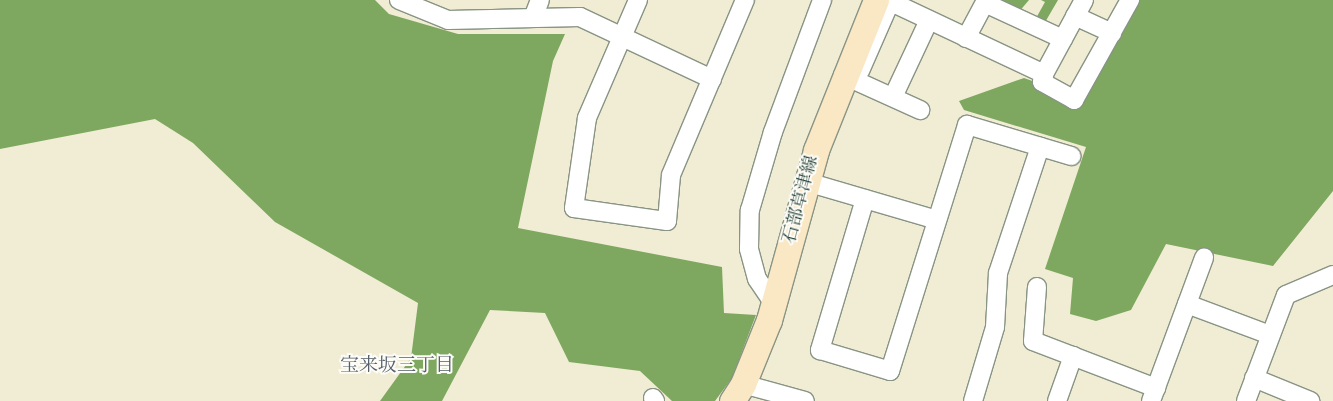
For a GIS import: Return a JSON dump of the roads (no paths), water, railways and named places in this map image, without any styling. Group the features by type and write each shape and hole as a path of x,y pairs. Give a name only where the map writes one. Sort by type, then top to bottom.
{"main road":[{"name":"石部草津線","path":"737,393 774,304 807,182 849,78 886,0"}],"street":[{"path":"399,0 427,6 448,20 580,17 712,78"},
{"path":"532,18 540,0"},
{"path":"638,0 587,118 574,208 667,221 670,175 745,0"},
{"path":"774,304 757,279 748,249 750,210 773,132 822,0"},
{"path":"886,0 1044,74"},
{"path":"1084,0 1044,74 1042,82 1074,100 1130,0"},
{"path":"966,38 985,3 1063,39"},
{"path":"1076,16 1112,33"},
{"path":"893,97 929,20"},
{"path":"849,78 920,110"},
{"path":"865,199 820,350 890,370 967,125 1071,156"},
{"path":"973,401 995,326 998,274 1040,147"},
{"path":"807,182 937,220"},
{"path":"1037,287 1033,341 1073,356 1153,394 1204,258"},
{"path":"1246,401 1286,294 1333,275"},
{"path":"1187,304 1270,335"},
{"path":"1057,401 1073,356"},
{"path":"1254,378 1310,401"},
{"path":"737,393 799,400"}],"district":[{"name":"宝来坂三丁目","path":"397,367"}]}
